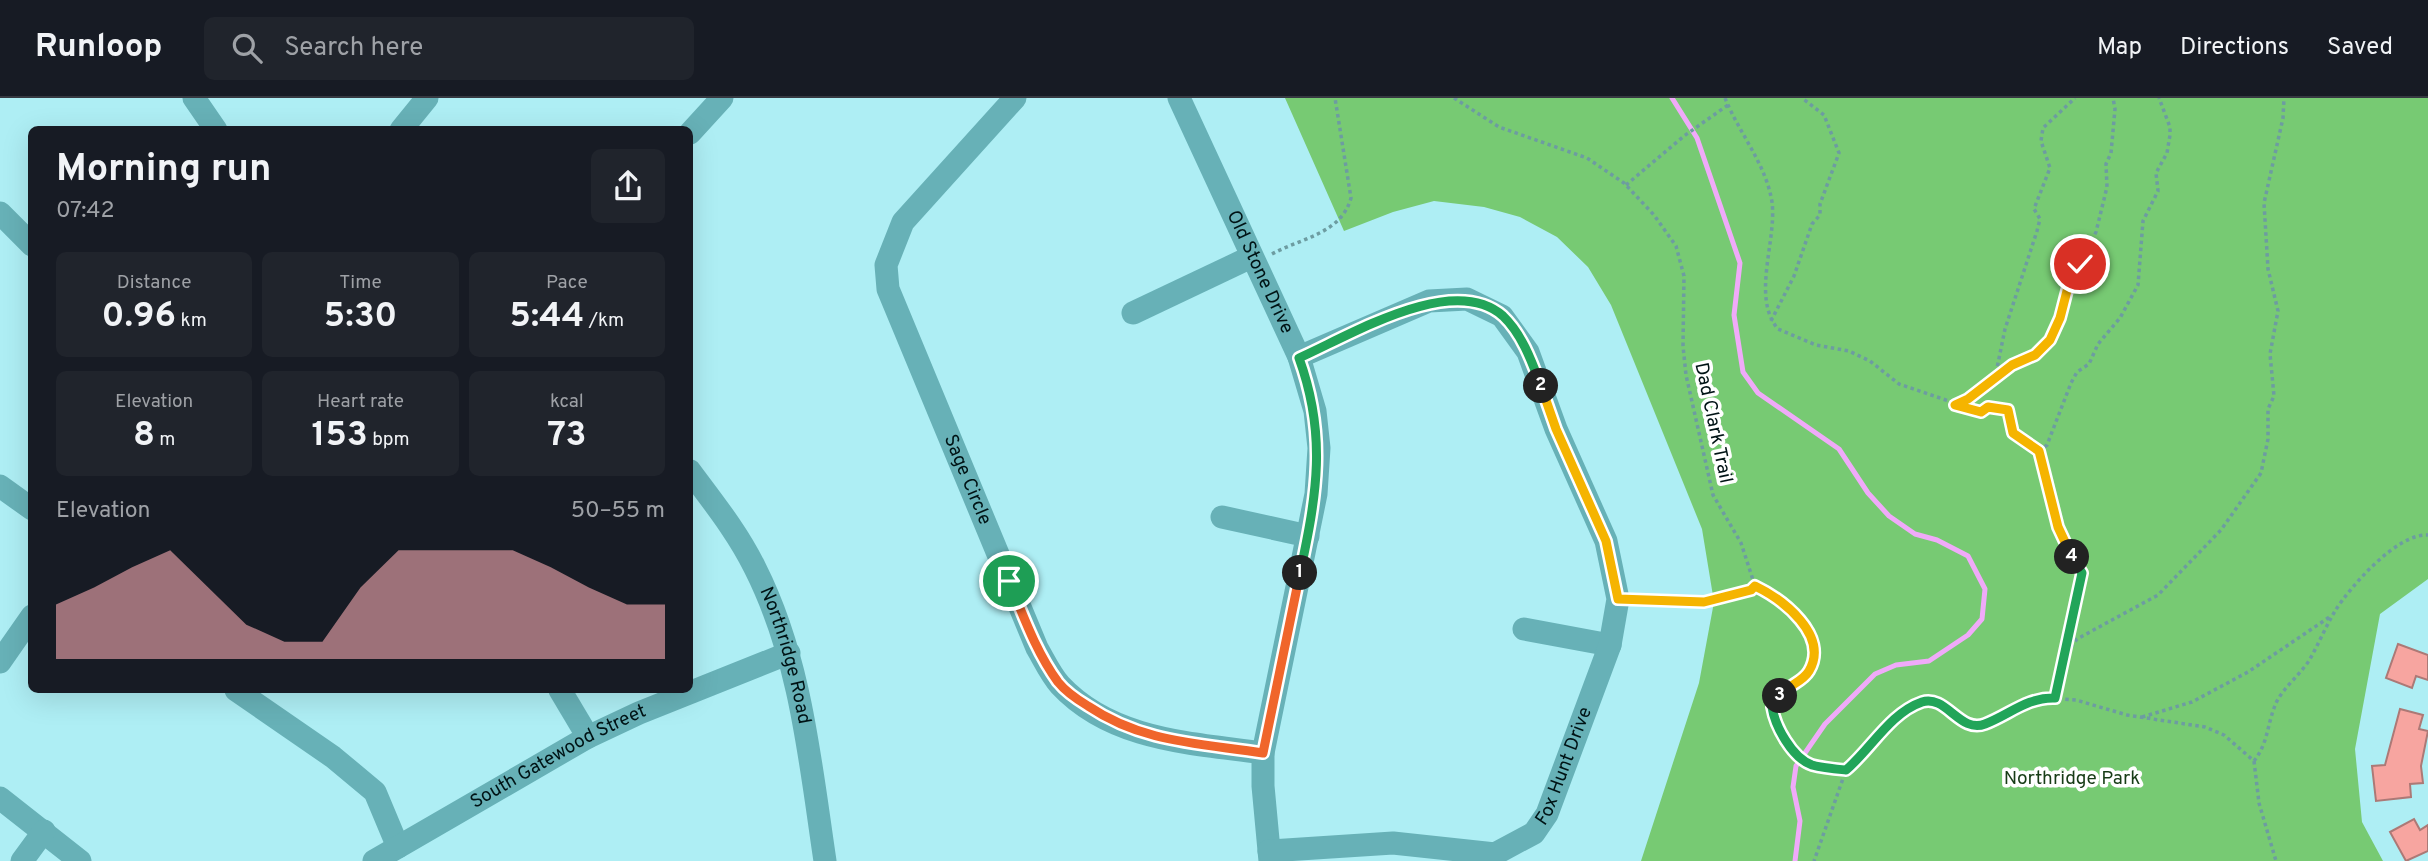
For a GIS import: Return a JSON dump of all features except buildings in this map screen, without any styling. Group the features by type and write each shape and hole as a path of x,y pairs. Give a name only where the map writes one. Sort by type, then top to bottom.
{"street":[{"path":"194,98 213,126"},
{"path":"404,126 428,98"},
{"path":"693,130 722,98"},
{"name":"Sage Circle","path":"1015,98 903,222 886,265 888,289 1037,648 1060,684 1110,721 1144,735 1263,753"},
{"name":"Old Stone Drive","path":"1179,98 1299,358 1315,411 1319,448 1316,494 1263,753 1270,856"},
{"path":"0,213 28,242"},
{"path":"1133,313 1253,261"},
{"path":"1299,358 1429,301 1467,299 1502,316 1528,352 1556,429 1606,541 1618,599"},
{"name":"Northridge Road","path":"693,475 733,530 754,566 789,653 800,695 825,861"},
{"path":"0,486 28,506"},
{"path":"1222,517 1308,536"},
{"name":"Fox Hunt Drive","path":"1270,856 1392,843 1495,858 1534,833 1547,814 1610,645 1618,599"},
{"path":"0,662 28,623"},
{"path":"1524,629 1610,645"},
{"name":"South Gatewood Street","path":"693,691 789,653"},
{"path":"240,693 333,757 375,792 398,847"},
{"path":"562,693 588,737"},
{"name":"South Gatewood Street","path":"374,861 588,737 689,693"},
{"path":"0,798 80,861"},
{"path":"22,861 44,831"}],"path":[{"path":"1253,261 1334,226 1347,210 1351,198 1335,98"},
{"name":"Dad Clark Trail","path":"1454,98 1499,127 1587,158 1626,185 1654,215 1676,247 1684,276 1683,346 1686,375 1706,466 1713,495 1741,543 1755,586"},
{"path":"1725,98 1767,181 1772,204 1767,296 1771,321 1778,330 1849,351 1870,361 1899,384 1955,405 1981,412 1988,407 2008,410 2013,433 2039,451 2058,527 2082,573 2065,643 2066,655"},
{"path":"1771,321 1794,276 1812,224 1819,215 1820,204 1839,153 1824,115 1802,98"},
{"path":"1996,375 2005,329 2040,219 2034,209 2050,167 2041,141 2043,128 2075,98"},
{"path":"1955,405 1968,399 1996,375 2035,355 2056,330 2069,283 2096,232 2107,187 2106,164 2111,153 2115,109 2113,98"},
{"path":"2039,451 2047,444 2077,372 2089,364 2098,344 2120,318 2138,285 2143,221 2158,191 2156,173 2167,153 2170,135 2170,127 2159,98"},
{"path":"2055,698 2066,655 2077,639 2158,596 2221,530 2261,472 2268,439 2268,409 2274,396 2270,354 2278,312 2268,269 2264,203 2283,118 2284,98"},
{"path":"1626,185 1684,136 1728,105"},
{"path":"2276,861 2256,789 2254,761 2268,737 2277,702 2309,660 2333,615 2372,567 2409,540 2428,535"},
{"path":"1618,599 1704,602 1751,590 1755,586 1790,608 1806,627 1814,649 1810,669 1799,682 1783,691 1772,707 1774,723 1810,765 1846,770"},
{"path":"2140,718 2192,702 2248,672 2333,615"},
{"path":"1814,861 1846,770 1881,733 1920,702 1937,702 1973,726 1984,725 2012,708 2044,698 2076,700 2140,718 2205,727 2224,735 2254,761"}],"green space":[{"name":"Northridge Park","path":"1285,98 2428,98 2428,579 2380,614 2355,749 2362,822 2383,861 1641,861 1699,683 1714,602 1702,529 1611,305 1588,267 1557,237 1520,217 1484,207 1434,201 1393,212 1344,231"}],"waterway":[{"path":"1672,98 1697,138 1740,263 1734,315 1743,372 1758,393 1839,449 1868,493 1889,516 1915,534 1937,540 1968,556 1985,589 1982,619 1968,635 1929,661 1896,665 1875,674 1825,724 1796,766 1793,787 1800,821 1795,861"}],"route":[{"path":"1009,581 1037,648 1060,684 1079,701 1110,721 1144,735 1263,753 1316,494 1319,448 1315,411 1299,358 1429,301 1467,299 1502,316 1528,352 1556,429 1606,541 1618,599 1639,602 1704,602 1751,590 1755,586 1774,595 1790,608 1806,627 1814,649 1810,669 1799,682 1783,691 1772,707 1774,723 1792,748 1810,765 1846,770 1881,733 1920,702 1937,702 1973,726 1984,725 2012,708 2044,698 2055,698 2056,682 2067,653 2065,643 2082,573 2058,527 2039,451 2013,433 2009,426 2008,410 1988,407 1981,412 1955,405 1974,395 1996,375 2035,355 2050,340 2056,330 2069,283 2080,264"}]}
